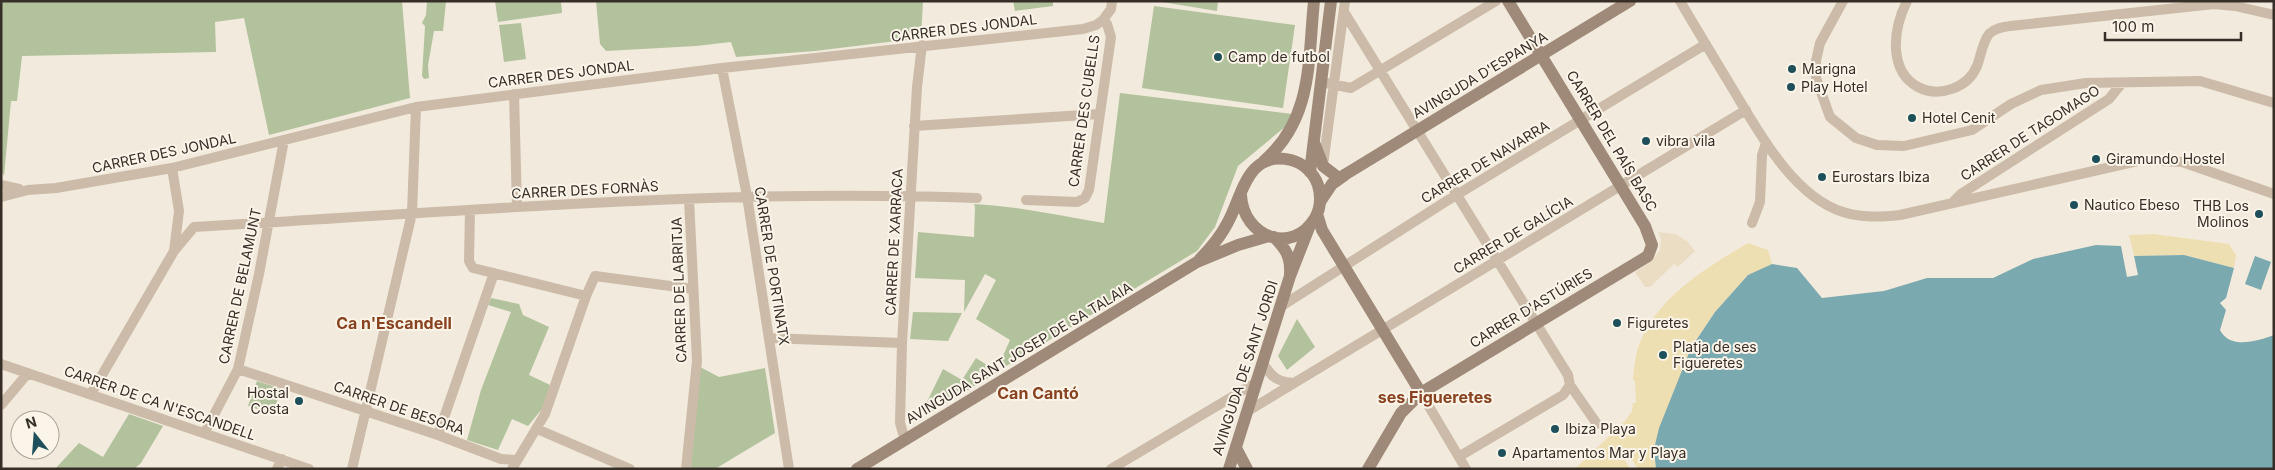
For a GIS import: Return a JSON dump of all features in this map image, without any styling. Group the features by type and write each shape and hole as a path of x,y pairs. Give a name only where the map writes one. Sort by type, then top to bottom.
{"street":[{"name":"CARRER DES CUBELLS","path":"1026,200 1077,202 1086,198 1089,190 1111,37 1104,20 1111,9 1112,1"},
{"path":"1197,262 1221,234 1241,195 1248,176 1283,144 1293,128 1303,101 1314,1"},
{"path":"1323,166 1332,1"},
{"path":"1327,83 1350,88 1496,1"},
{"name":"CARRER DEL PAÍS BASC","path":"1508,1 1645,226 1652,245"},
{"name":"AVINGUDA D'ESPANYA","path":"1316,214 1332,184 1341,175 1630,1"},
{"path":"1680,1 1766,143 1785,167 1809,191 1825,203 1843,212 1863,216 1888,216 2142,160 2182,162 2274,194"},
{"path":"1843,1 1820,44 1816,61 1816,78 1830,117 1856,138 1877,145 1904,146 1972,130 2011,104 2041,90 2086,83 2200,81 2272,103"},
{"path":"1907,1 1898,24 1896,50 1899,68 1910,80 1927,90 1947,90 1957,87 1970,78 1977,68 1985,41 1996,29 2214,4 2235,6 2274,15"},
{"path":"1345,7 1313,140 1311,173 1320,192 1316,214 1322,230 1466,468"},
{"path":"1345,7 1381,70 1568,375 1570,385 1597,424"},
{"name":"CARRER DES JONDAL","path":"1,197 28,190 56,188 172,168 416,106 722,68 1083,29 1096,26 1104,20"},
{"name":"CARRER DE NAVARRA","path":"1280,307 1458,195 1706,44"},
{"name":"CARRER DE XARRACA","path":"904,440 900,423 902,343 914,126 922,45"},
{"name":"CARRER DE PORTINATX","path":"722,68 747,196 789,469"},
{"name":"CARRER DE TAGOMAGO","path":"1952,203 1961,194 2108,98 2122,83"},
{"path":"514,94 517,207"},
{"path":"352,469 412,213 416,106"},
{"name":"CARRER DE GALÍCIA","path":"1248,411 1746,110"},
{"path":"914,126 1099,114"},
{"path":"1221,234 1237,181 1242,171 1293,128"},
{"name":"CARRER DE BELAMUNT","path":"205,432 238,369 259,274 284,140"},
{"path":"1313,140 1323,166 1341,175"},
{"path":"1752,223 1760,202 1762,155 1766,143"},
{"path":"1263,163 1272,160 1293,161 1311,173 1341,175"},
{"path":"172,168 180,211 174,252"},
{"name":"CARRER DES JONDAL","path":"1,185 28,190"},
{"name":"CARRER DES FORNÀS","path":"194,227 689,198 910,195 977,198"},
{"path":"1241,195 1245,216 1255,229 1272,237"},
{"name":"CARRER DE LABRITJA","path":"686,469 697,361 689,198"},
{"path":"91,394 174,252 194,227 180,211"},
{"path":"470,211 469,261 473,268 586,296"},
{"path":"1197,262 1238,245 1272,237 1294,236 1316,214"},
{"name":"AVINGUDA DE SANT JORDI","path":"1229,469 1290,276 1316,214"},
{"name":"AVINGUDA DE SANT JORDI","path":"1272,237 1288,253 1290,276"},
{"name":"CARRER D'ASTÚRIES","path":"1368,469 1401,413 1421,393 1648,256 1652,245"},
{"name":"AVINGUDA SANT JOSEP DE SA TALAIA","path":"858,469 1197,262"},
{"path":"438,435 494,273"},
{"name":"CARRER DE BESORA","path":"238,369 438,435 514,464 545,414 586,296 595,276 693,289"},
{"path":"769,338 902,343"},
{"path":"1263,363 1273,378 1284,383 1294,383"},
{"name":"CARRER DE CA N'ESCANDELL","path":"1,364 309,469"},
{"path":"1,406 28,373"},
{"path":"1111,469 1257,382"},
{"path":"1460,456 1563,395 1570,385"},
{"path":"537,429 630,469"},
{"path":"1236,448 1247,469"},
{"path":"277,469 282,459"}],"green space":[{"path":"1,1 402,1 410,98 269,135 244,18 215,22 216,52 22,56 17,101 11,101 4,176 1,170"},
{"path":"427,1 446,1 443,31 434,31 428,65 429,78 424,79 422,76 425,26 422,23 426,15"},
{"path":"495,1 561,1 562,13 498,22"},
{"path":"596,1 923,1 921,38 815,51 736,57 731,42 606,51 600,44"},
{"path":"1013,1 1053,1 1053,6 1015,11"},
{"path":"1156,1 1218,1 1217,11"},
{"name":"Camp de futbol","path":"1154,6 1295,25 1283,108 1142,88"},
{"path":"521,23 526,59 504,62 499,25"},
{"path":"1120,93 1292,114 1286,126 1238,166 1215,227 1197,251 1003,368 1002,358 1010,340 976,319 996,280 985,274 964,312 965,280 915,278 918,232 974,237 974,204 1023,209 1104,223"},
{"path":"491,298 519,304 523,315 549,327 529,375 550,385 542,409 528,426 512,419 498,450 467,440 481,390 511,312 488,305"},
{"path":"913,312 962,313 948,341 910,339"},
{"path":"1297,319 1315,347 1287,370 1278,356"},
{"path":"976,358 998,372 931,412 924,408 943,369 962,380"},
{"path":"700,367 719,377 765,368 775,433 715,469 689,469"},
{"path":"257,381 282,389 272,414 248,406"},
{"path":"129,414 163,426 141,463 134,469 55,469 79,443 103,457"}],"sand":[{"path":"2153,234 2229,244 2236,255 2234,268 2184,255 2134,256 2129,235"},
{"name":"Platja de ses Figueretes","path":"1748,243 1768,250 1772,264 1748,275 1715,312 1691,348 1654,449 1656,469 1638,469 1627,452 1622,455 1630,469 1575,469 1626,420 1632,411 1633,403 1636,403 1635,381 1633,380 1639,345 1647,328 1658,312 1684,285"}],"shaded area":[{"path":"1658,232 1675,234 1687,241 1695,251 1678,267 1674,264 1650,287 1645,287 1635,272 1652,261 1660,250 1661,239"}],"water":[{"path":"2096,245 2121,246 2127,277 2138,275 2134,256 2184,255 2234,268 2226,298 2220,303 2226,310 2220,330 2230,340 2237,342 2260,340 2274,335 2274,469 1656,469 1654,449 1659,428 1691,348 1715,312 1748,275 1772,264 1797,268 1822,298 1884,291 1927,278 1993,278 2033,259"},
{"path":"2255,256 2271,262 2261,290 2245,284"}],"place":[{"name":"Camp de futbol","path":"1218,57"},
{"name":"Marigna","path":"1792,69"},
{"name":"Play Hotel","path":"1791,87"},
{"name":"Hotel Cenit","path":"1912,118"},
{"name":"vibra vila","path":"1646,141"},
{"name":"Giramundo Hostel","path":"2096,159"},
{"name":"Eurostars Ibiza","path":"1822,177"},
{"name":"Nautico Ebeso","path":"2074,205"},
{"name":"THB Los Molinos","path":"2259,214"},
{"name":"Figuretes","path":"1617,323"},
{"name":"Platja de ses Figueretes","path":"1663,355"},
{"name":"Hostal Costa","path":"299,401"},
{"name":"Ibiza Playa","path":"1555,429"},
{"name":"Apartamentos Mar y Playa","path":"1502,453"}],"district":[{"name":"Ca n'Escandell","path":"394,323"},
{"name":"Can Cantó","path":"1038,393"},
{"name":"ses Figueretes","path":"1435,397"}]}
